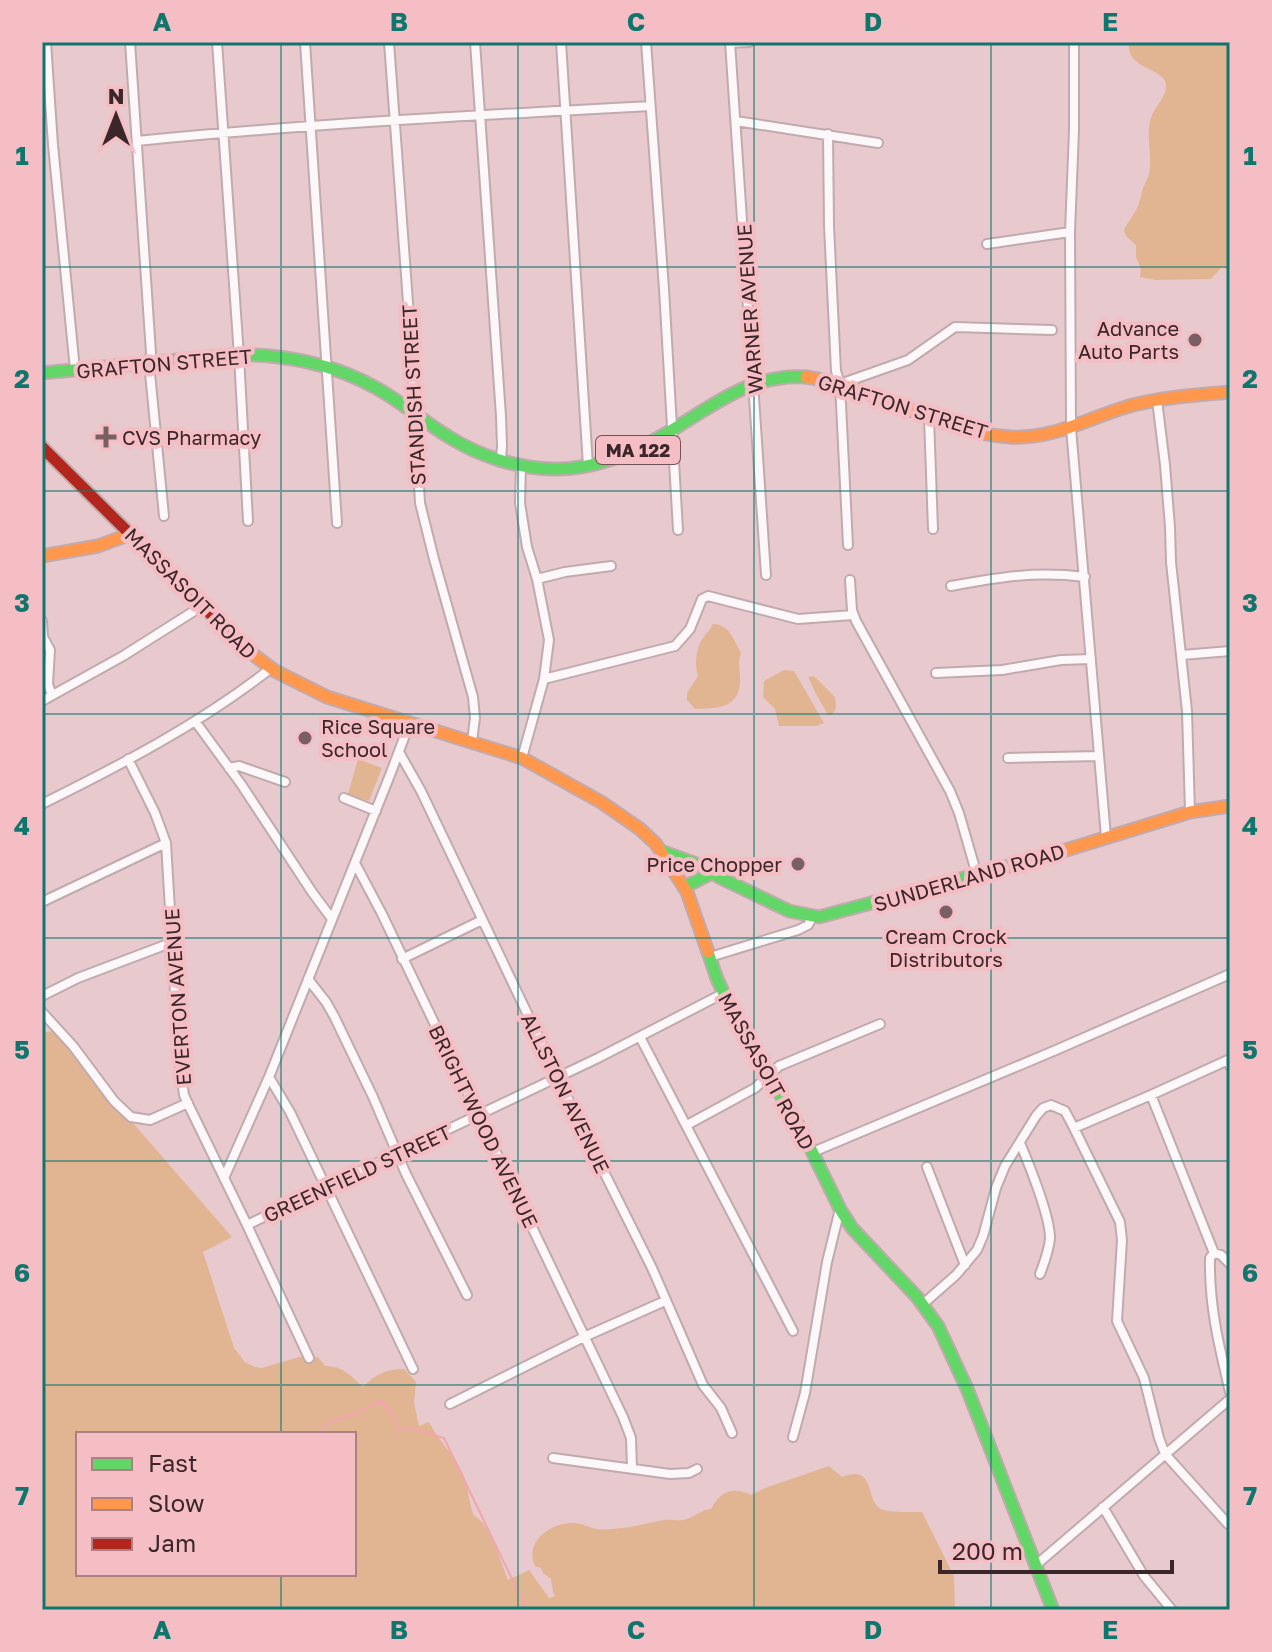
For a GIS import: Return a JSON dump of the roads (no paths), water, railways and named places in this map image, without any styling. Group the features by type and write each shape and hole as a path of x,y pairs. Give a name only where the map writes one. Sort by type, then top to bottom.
{"main road":[{"name":"GRAFTON STREET","path":"42,373 239,356 275,356 326,368 371,384 458,443 501,460 562,469 588,466 633,453 719,400 754,383 793,376 840,384 972,430 1009,437 1045,435 1123,408 1157,400 1230,392"},
{"name":"MASSASOIT ROAD","path":"42,447 230,635 270,669 327,697 522,758 566,781 648,835 681,881 717,979 737,1021 813,1152 840,1209 852,1228 923,1304 938,1326 968,1391 1053,1610"},
{"path":"42,556 100,547 131,534"},
{"name":"SUNDERLAND ROAD","path":"661,851 778,906 800,914 827,916 1061,852 1190,812 1230,806"},
{"path":"681,881 707,870"}],"street":[{"path":"46,42 45,75 75,370"},
{"path":"130,42 151,353 149,363 164,516"},
{"path":"217,42 248,521"},
{"path":"305,42 337,523"},
{"name":"STANDISH STREET","path":"389,42 420,503 473,697 475,718 472,741"},
{"path":"475,42 501,416 501,460"},
{"path":"561,42 588,466"},
{"path":"646,42 678,530"},
{"path":"730,42 749,42"},
{"name":"WARNER AVENUE","path":"730,42 766,575"},
{"path":"1074,42 1070,232 1071,428 1106,837"},
{"path":"137,141 566,109 650,106"},
{"path":"736,121 878,143"},
{"path":"828,134 836,371 840,384 848,545"},
{"path":"42,146 53,145"},
{"path":"987,244 1070,232"},
{"path":"840,384 908,360 955,327 1052,330"},
{"path":"1157,400 1182,655 1190,812"},
{"path":"929,416 933,529"},
{"path":"521,465 520,503 527,547 549,633 549,656 522,758"},
{"path":"537,579 611,566"},
{"path":"951,586 1050,573 1085,577"},
{"path":"850,580 853,615 950,791 977,875"},
{"path":"544,679 675,646 690,629 702,599 708,596 798,619 853,615"},
{"path":"42,701 123,656 202,606"},
{"path":"42,621 43,637 50,650 48,684 52,695"},
{"path":"1182,655 1230,651"},
{"path":"936,673 1002,670 1061,660 1091,659"},
{"path":"42,804 195,721 270,669"},
{"path":"195,721 332,919"},
{"path":"224,1178 269,1077 410,722"},
{"name":"ALLSTON AVENUE","path":"399,752 421,791 652,1268 703,1385 721,1408 732,1433"},
{"path":"1008,758 1099,756"},
{"name":"EVERTON AVENUE","path":"128,759 166,843 182,1085 309,1358"},
{"path":"229,768 239,766 285,782"},
{"path":"344,798 376,811"},
{"path":"42,902 166,843"},
{"name":"BRIGHTWOOD AVENUE","path":"355,863 610,1389 628,1429 632,1468"},
{"path":"710,957 798,930 808,925 813,916"},
{"path":"402,959 482,920"},
{"path":"42,996 78,978 173,942"},
{"path":"813,1152 1230,974"},
{"path":"308,979 334,1016 397,1154 467,1295"},
{"name":"GREENFIELD STREET","path":"247,1225 640,1037 724,993"},
{"path":"42,1012 128,1115 138,1120 150,1120 188,1103"},
{"path":"687,1125 755,1088 779,1066 880,1024"},
{"path":"640,1037 793,1331"},
{"path":"1074,1128 1229,1063"},
{"path":"269,1077 284,1101 413,1369"},
{"path":"1151,1095 1214,1253"},
{"path":"923,1304 965,1265 981,1243 1001,1174 1036,1116 1047,1105 1065,1111 1120,1222 1122,1240 1117,1321 1144,1378 1165,1454 1228,1524"},
{"path":"1020,1143 1049,1229 1048,1250 1040,1274"},
{"path":"927,1167 965,1265"},
{"path":"793,1437 805,1393 825,1274 840,1209"},
{"path":"1214,1253 1230,1264"},
{"path":"1214,1253 1210,1258 1212,1308 1230,1392"},
{"path":"450,1404 584,1337 665,1301"},
{"path":"1036,1565 1230,1399"},
{"path":"553,1458 670,1474 689,1473 697,1469"},
{"path":"1103,1507 1144,1576 1172,1610"}],"waterway":[{"path":"318,1432 332,1420 347,1417 380,1401 392,1413 398,1431 409,1428 444,1438 527,1610"}],"place":[{"name":"Advance Auto Parts","path":"1195,340"},
{"name":"CVS Pharmacy","path":"106,437"},
{"name":"Rice Square School","path":"305,738"},
{"name":"Price Chopper","path":"798,864"},
{"name":"Cream Crock Distributors","path":"946,912"}]}
